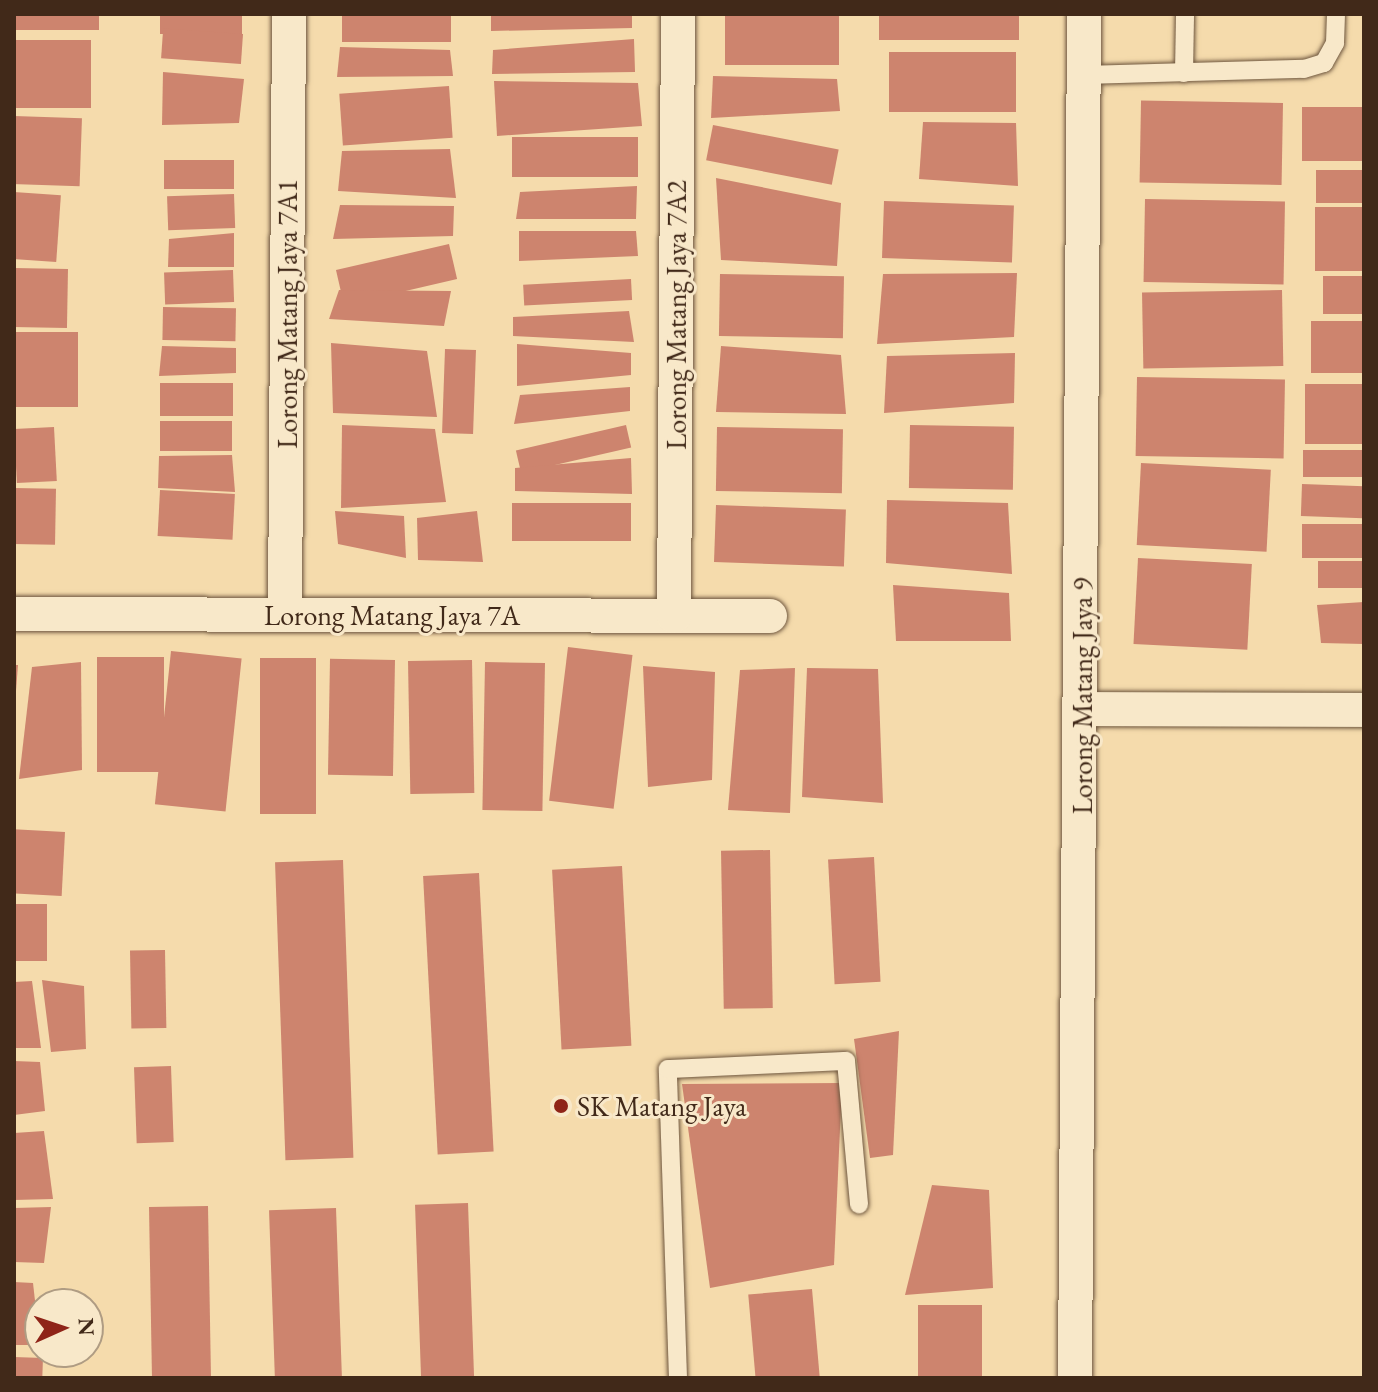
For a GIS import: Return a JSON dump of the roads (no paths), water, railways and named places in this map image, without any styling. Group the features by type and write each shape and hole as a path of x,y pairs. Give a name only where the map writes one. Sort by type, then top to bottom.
{"street":[{"name":"Lorong Matang Jaya 7A1","path":"285,615 289,14"},
{"name":"Lorong Matang Jaya 7A2","path":"674,616 678,14"},
{"name":"Lorong Matang Jaya 9","path":"1075,1378 1083,709 1084,14"},
{"name":"Lorong Matang Jaya 7A","path":"14,614 770,616"},
{"path":"1083,709 1364,710"}],"lane":[{"path":"1184,73 1185,14"},
{"path":"1084,75 1184,73 1324,63 1335,43 1336,14"},
{"path":"678,1378 668,1069 846,1061 859,1204"}],"place":[{"name":"SK Matang Jaya","path":"561,1106"}]}
